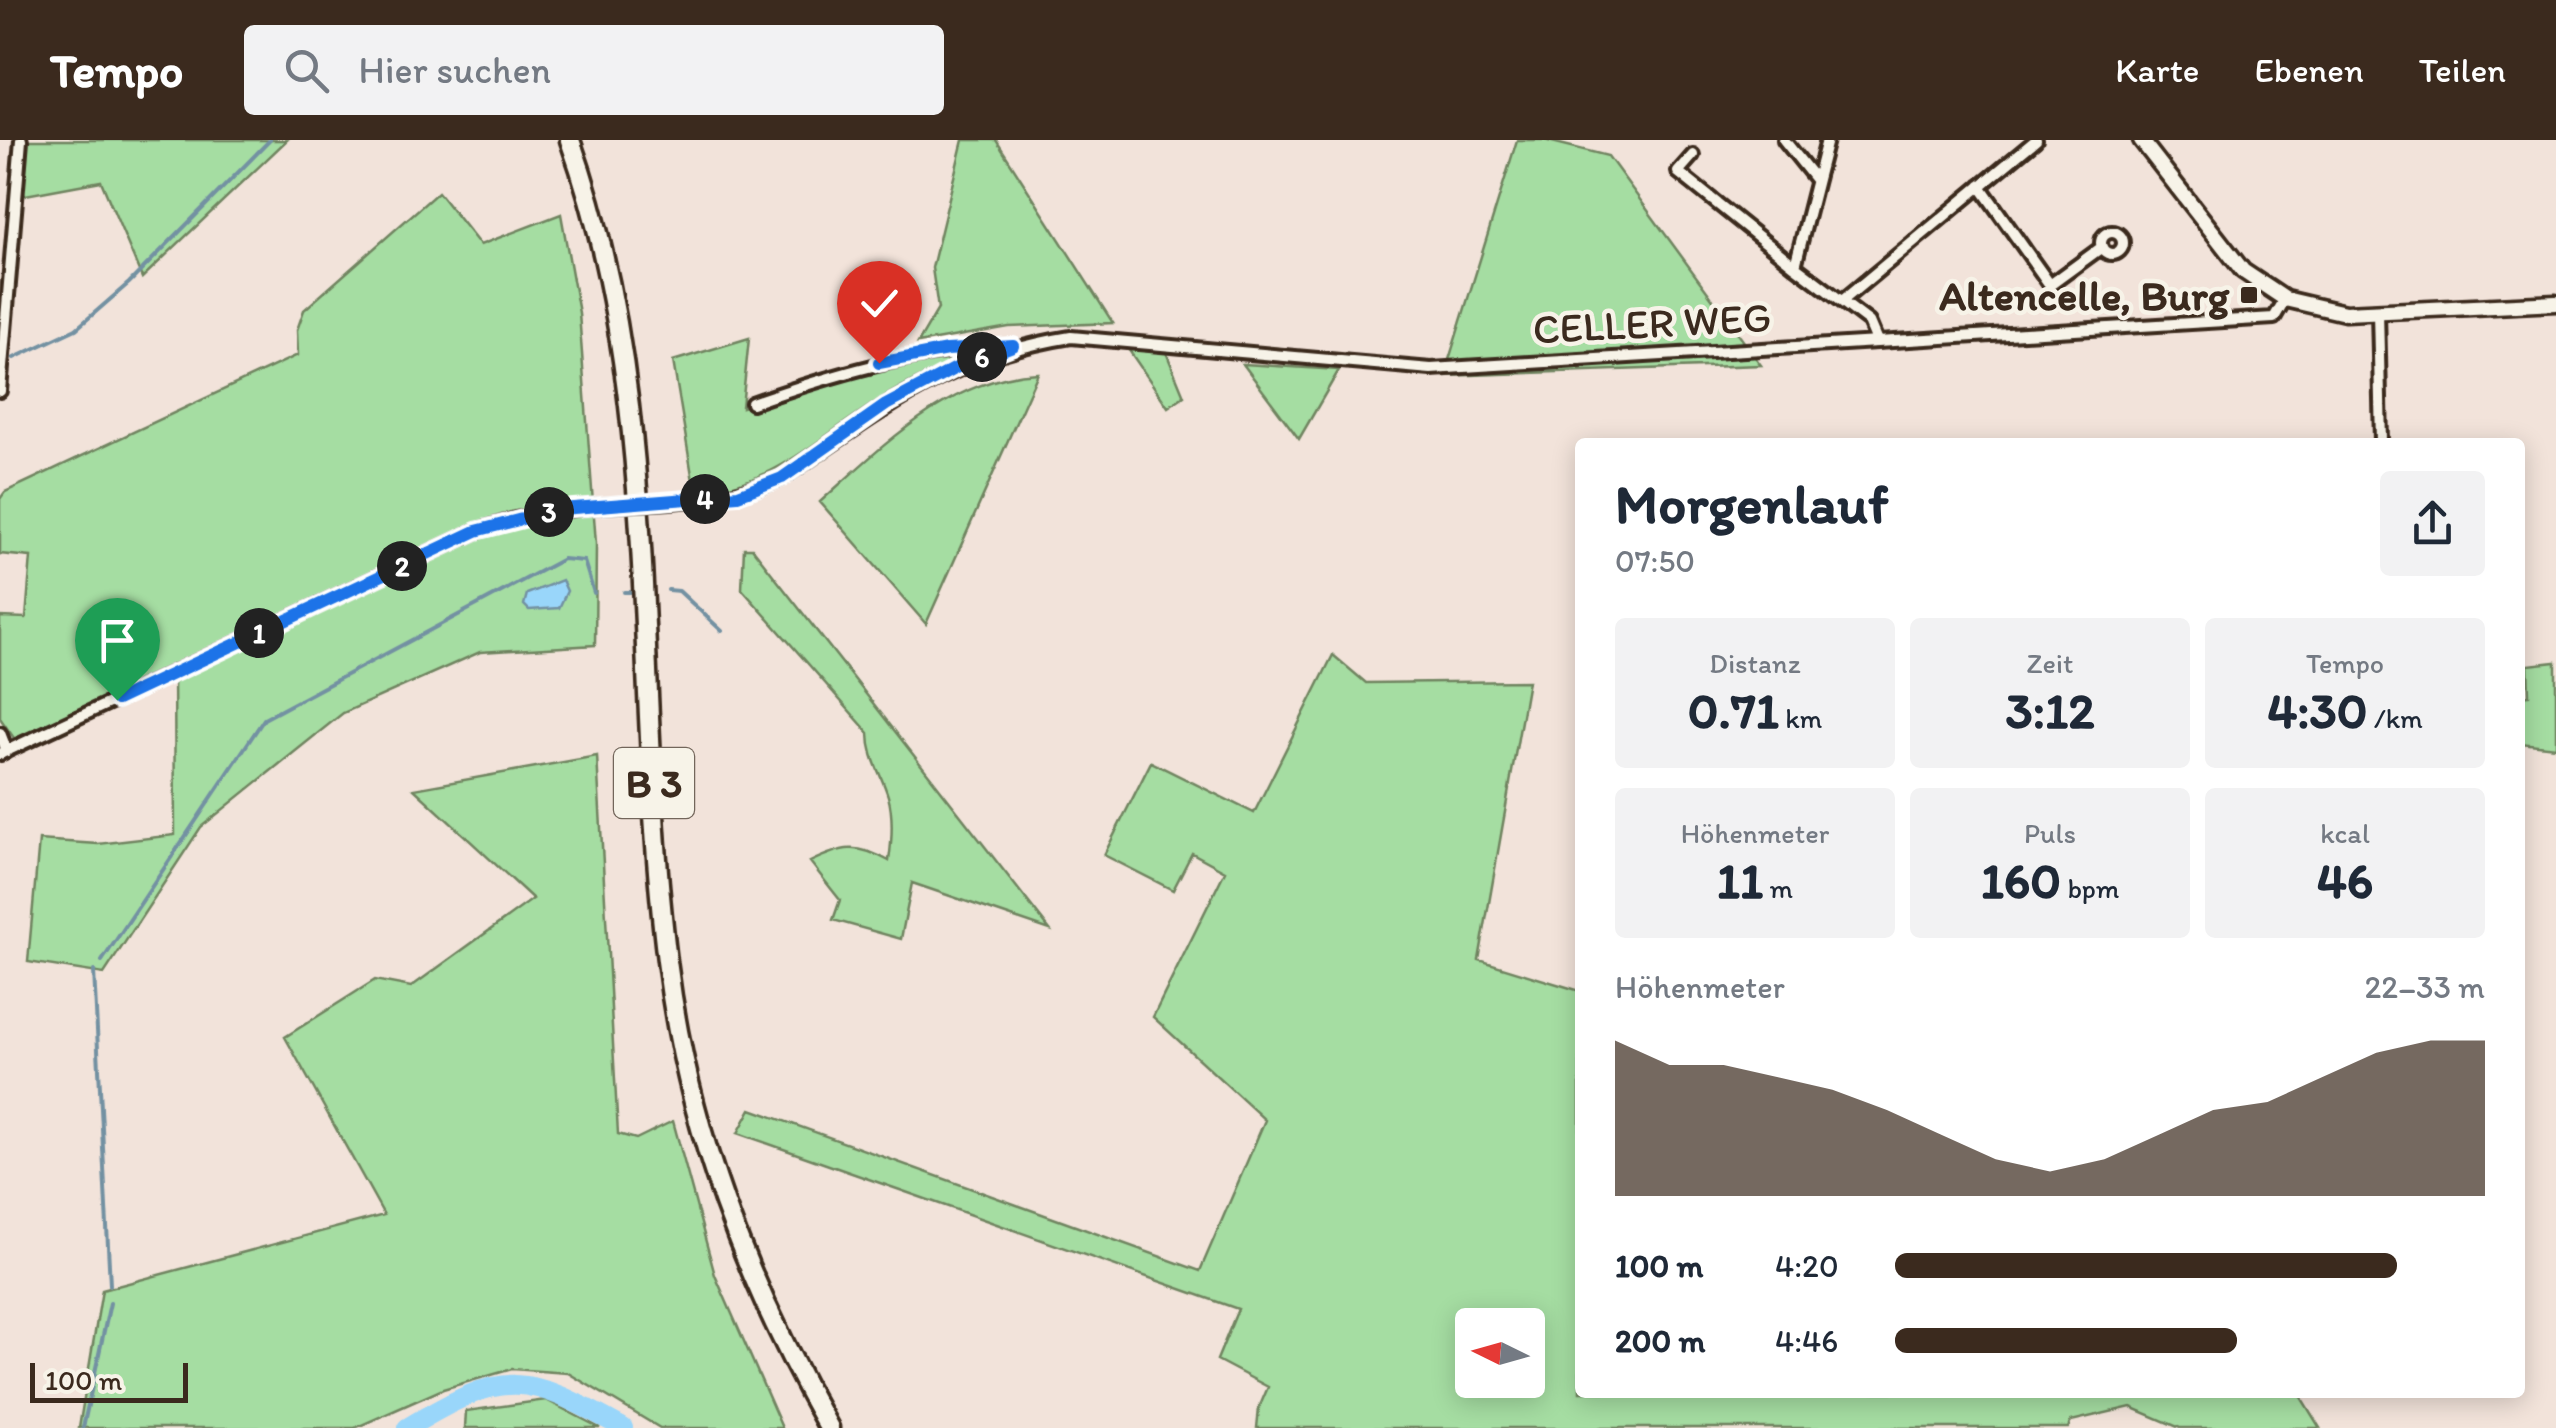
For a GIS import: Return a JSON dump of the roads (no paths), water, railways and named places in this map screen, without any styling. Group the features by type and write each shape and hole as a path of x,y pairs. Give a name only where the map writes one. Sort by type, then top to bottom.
{"highway":[{"name":"B 3","path":"570,140 607,270 624,369 637,493 663,915 685,1072 710,1168 746,1267 829,1428"}],"street":[{"path":"0,391 21,140"},
{"path":"1784,140 1816,180"},
{"path":"1795,266 1826,140"},
{"path":"1842,301 2036,140"},
{"path":"2141,140 2243,270 2286,299 2316,310 2378,312 2556,302"},
{"path":"1693,155 1678,172 1868,322 1878,341"},
{"path":"1980,186 2050,285 2102,247"},
{"name":"CELLER WEG","path":"752,403 879,363 947,350 1071,337 1124,338 1431,368 2274,318 2286,299"},
{"path":"2378,312 2381,438"},
{"name":"CELLER WEG","path":"4,752 476,531 515,518 586,508 738,495 782,478 901,396 1013,346"},
{"path":"0,733 4,752"}],"water":[{"path":"562,580 567,591 559,608 529,610 524,605 527,594"}],"waterway":[{"path":"14,358 76,329 129,283 270,140"},
{"path":"102,961 264,719 563,559 584,561 594,593"},
{"path":"668,590 679,591 722,631"},
{"path":"624,592 630,592"},
{"path":"94,971 110,1285"},
{"path":"83,1428 110,1303"},
{"path":"407,1428 469,1395 515,1385 562,1396 623,1428"}],"place":[{"name":"Altencelle, Burg","path":"2249,295"}]}
